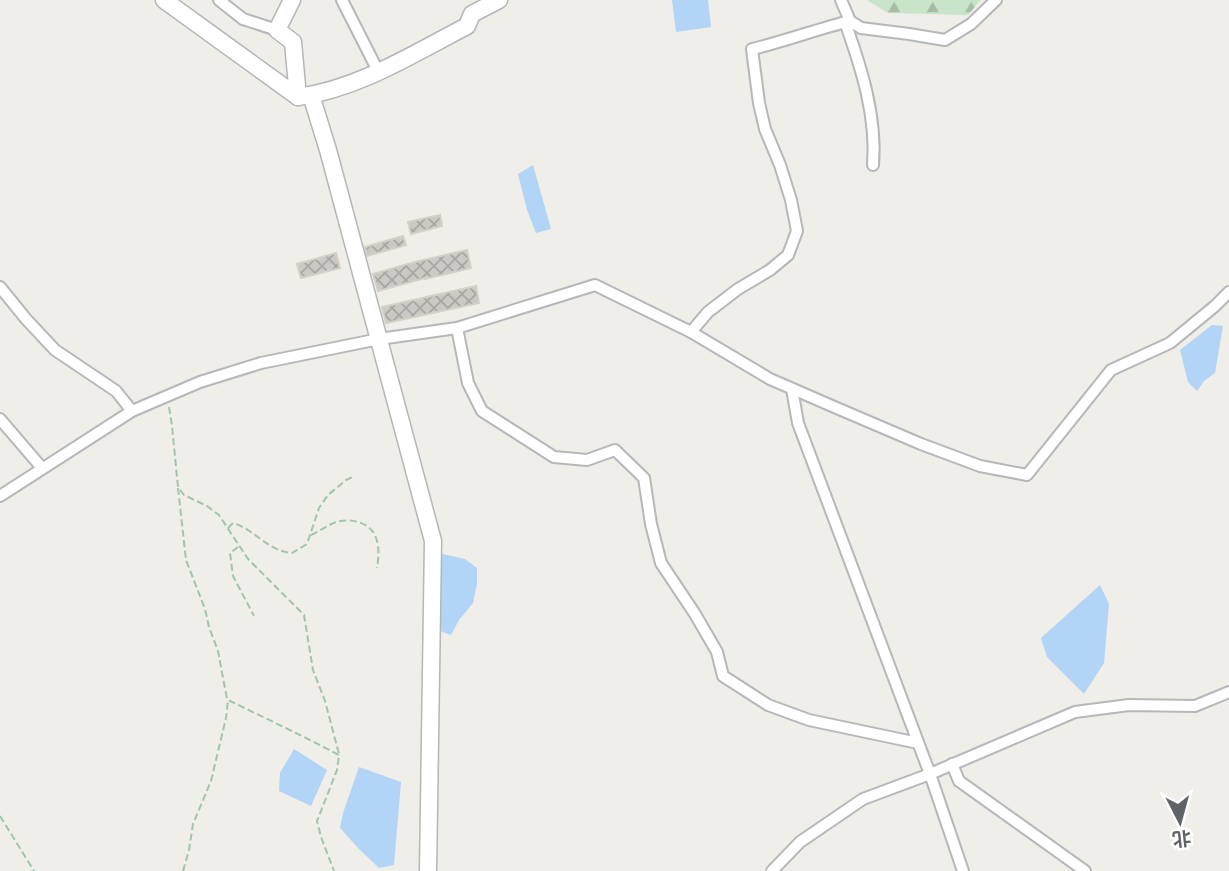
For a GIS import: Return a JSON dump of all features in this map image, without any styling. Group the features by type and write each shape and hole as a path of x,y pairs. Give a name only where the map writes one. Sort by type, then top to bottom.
{"street":[{"path":"164,0 305,96 325,93 378,71 467,26 472,13 499,0"},
{"path":"219,0 243,19 277,30 293,42 305,96 328,150 433,541 428,871"},
{"path":"277,30 292,0"},
{"path":"342,0 378,71"},
{"path":"841,0 868,99 875,146 873,165"},
{"path":"691,332 708,312 738,289 770,271 788,255 797,231 791,200 765,129 752,49 848,21 861,28 945,40 971,24 996,0"},
{"path":"0,496 132,411 200,382 261,363 379,339 457,328 595,285 691,332 770,379 792,389 980,466 1027,475 1111,370 1170,343 1229,292"},
{"path":"0,287 55,350 116,391 132,411"},
{"path":"457,328 468,383 482,411 554,457 587,460 615,450 644,478 651,524 661,563 717,652 723,676 768,705 809,720 918,743"},
{"path":"792,389 798,423 930,774 963,871"},
{"path":"0,419 42,468"},
{"path":"772,871 800,842 863,799 930,774 1076,712 1129,705 1195,706 1229,692"},
{"path":"952,764 959,781 1085,871"}],"path":[{"path":"167,396 186,560 218,651 228,700 211,781 193,824 183,871"},
{"path":"228,528 233,523 242,526 276,550 292,553 307,544 319,508 328,495 355,476"},
{"path":"178,487 184,495 219,514 248,559 304,615 313,670 325,701 339,755 337,770 317,821 334,871"},
{"path":"310,535 336,522 349,520 363,523 375,533 379,552 377,568"},
{"path":"239,546 230,553 233,576 254,616"},
{"path":"228,700 339,755"},
{"path":"0,816 34,871"}],"green space":[{"path":"867,0 981,0 968,15 888,13"}],"water":[{"path":"672,0 708,0 711,27 676,32"},
{"path":"533,165 551,229 536,233 518,174"},
{"path":"1212,325 1223,326 1215,373 1204,381 1197,391 1188,382 1180,350"},
{"path":"438,553 465,559 477,568 473,603 451,635 435,629"},
{"path":"1100,585 1109,604 1104,663 1084,694 1047,657 1041,638"},
{"path":"294,749 327,770 311,806 279,791 280,773"},
{"path":"359,767 401,782 394,865 379,868 340,828"}],"building":[{"path":"440,215 442,226 411,234 408,222"},
{"path":"403,236 406,245 367,256 365,247"},
{"path":"467,250 471,268 378,291 373,274"},
{"path":"336,253 340,268 301,278 297,264"},
{"path":"476,286 479,303 386,323 382,307"}]}
